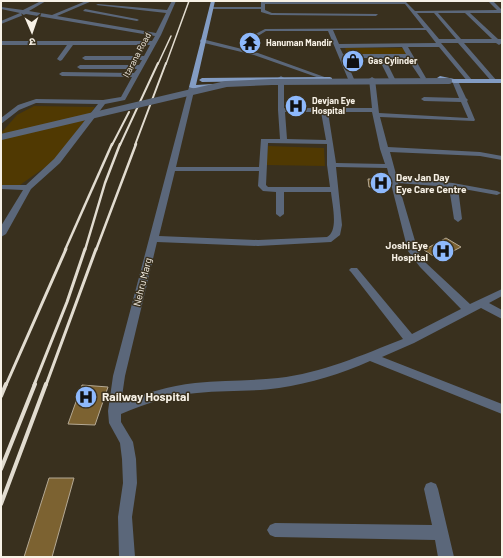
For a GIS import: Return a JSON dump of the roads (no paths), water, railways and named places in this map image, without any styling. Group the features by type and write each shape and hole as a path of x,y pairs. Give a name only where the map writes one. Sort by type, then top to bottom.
{"main road":[{"name":"Nehru Marg","path":"210,1 211,8"},
{"name":"Nehru Marg","path":"193,83 202,41 213,1"},
{"path":"281,82 328,78 372,81 446,78 453,81"},
{"path":"193,83 372,81 451,83 453,81 502,81"}],"street":[{"path":"1,1 30,1"},
{"path":"1,23 44,1"},
{"path":"54,16 90,1"},
{"path":"79,13 108,1"},
{"name":"Itarana Road","path":"103,102 123,99 158,35 174,1"},
{"path":"490,1 502,11"},
{"path":"211,8 263,4 368,2 406,3 470,81"},
{"path":"368,2 381,22"},
{"path":"263,4 265,13 278,15 381,22 426,29"},
{"path":"64,5 74,8"},
{"path":"98,5 169,12"},
{"path":"1,8 68,18 158,35"},
{"path":"1,11 8,9"},
{"path":"85,10 137,20"},
{"path":"132,30 142,10"},
{"path":"414,12 502,11"},
{"path":"435,12 494,81"},
{"path":"466,12 500,41 502,46"},
{"path":"68,18 74,16"},
{"path":"251,38 265,30 330,29 381,22"},
{"path":"330,29 351,79"},
{"path":"338,46 404,46 460,40 500,41"},
{"path":"202,41 256,54 328,78"},
{"path":"1,42 153,43"},
{"path":"60,59 71,43"},
{"path":"404,46 423,78"},
{"path":"97,49 150,49"},
{"path":"342,56 410,57"},
{"path":"392,79 383,60 410,57"},
{"path":"85,58 146,58"},
{"path":"80,67 140,67"},
{"path":"62,74 137,75"},
{"path":"372,81 376,113 384,149 412,251 416,258 469,310"},
{"path":"1,137 226,84 272,82 453,81 465,100 472,120 324,110 281,110"},
{"path":"281,82 281,110 284,140"},
{"name":"Nehru Marg","path":"127,557 125,529 130,483 129,459 126,442 115,423 114,411 119,376 193,83"},
{"path":"424,99 465,100"},
{"path":"1,122 13,109 36,101 103,102"},
{"path":"2,232 28,188 57,161 103,102"},
{"path":"153,239 258,243 328,240 335,237 337,234 338,225 331,165 330,142 324,110"},
{"path":"330,142 284,140 264,141 264,188 334,190"},
{"path":"384,149 480,154 502,158"},
{"path":"331,165 389,166"},
{"path":"171,168 263,169"},
{"path":"393,180 453,185 497,193"},
{"path":"453,185 458,220"},
{"path":"1,187 28,188"},
{"path":"280,189 280,214"},
{"path":"354,270 410,340"},
{"path":"114,411 151,396 195,388 278,382 316,376 343,368 410,340 502,292"},
{"path":"481,303 502,315"},
{"path":"371,357 502,409"},
{"path":"432,489 446,557"},
{"path":"275,530 440,533"}],"railway":[{"path":"166,64 189,1"},
{"path":"158,64 171,36"},
{"path":"120,145 158,63"},
{"path":"135,145 166,63"},
{"path":"112,145 129,112"},
{"path":"65,250 112,144"},
{"path":"85,250 105,183 120,144"},
{"path":"96,250 136,144"},
{"path":"6,385 66,249"},
{"path":"34,385 67,302 85,249"},
{"path":"46,385 96,249"},
{"path":"1,396 6,384"},
{"path":"1,469 35,384"},
{"path":"1,504 46,384"}],"place":[{"name":"Hanuman Mandir","path":"250,43"},
{"name":"Gas Cylinder","path":"353,61"},
{"name":"Devjan Eye Hospital","path":"296,106"},
{"name":"Dev Jan Day Eye Care Centre","path":"381,183"},
{"name":"Joshi Eye Hospital","path":"443,251"},
{"name":"Railway Hospital","path":"86,397"}]}
